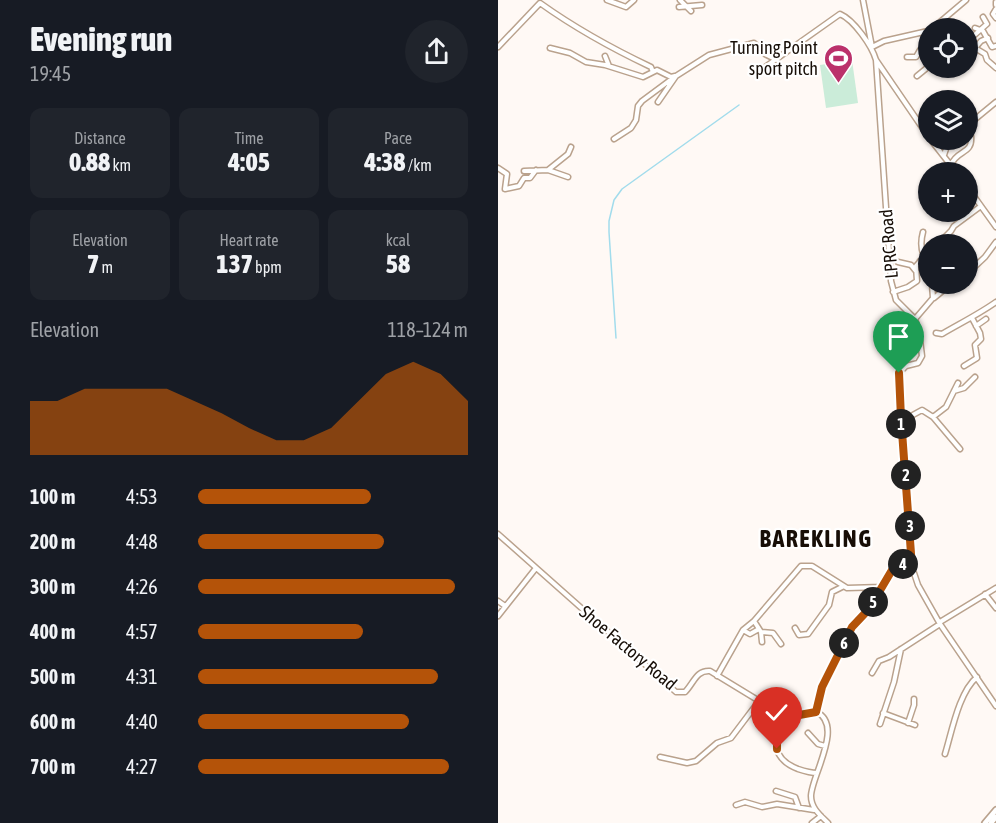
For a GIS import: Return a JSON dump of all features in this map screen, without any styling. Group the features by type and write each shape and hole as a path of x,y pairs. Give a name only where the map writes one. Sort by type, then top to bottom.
{"main road":[{"path":"984,823 996,810"},
{"path":"991,823 996,817"}],"street":[{"path":"607,0 626,7 634,0"},
{"path":"681,0 691,11"},
{"path":"863,0 876,60 918,121"},
{"path":"945,18 966,0"},
{"path":"498,47 541,1 565,21 641,64 651,67 653,72"},
{"path":"679,7 702,5"},
{"path":"996,6 993,15 996,18"},
{"path":"758,72 840,14 848,18 872,47"},
{"path":"978,33 987,24 983,17"},
{"path":"978,30 988,38 992,47 996,46"},
{"path":"872,47 884,41 918,34"},
{"path":"988,38 981,41 975,48 985,54 987,60 996,68"},
{"path":"614,139 632,128 638,106 642,101 709,55 754,43 765,54 777,60"},
{"path":"550,48 570,53 586,62 609,66 643,77 657,70 671,77 676,76"},
{"path":"907,57 916,57 918,54"},
{"path":"605,56 609,66"},
{"name":"LPRC Road","path":"876,60 891,281 896,300 915,319"},
{"path":"632,65 641,64"},
{"path":"658,102 676,76"},
{"path":"978,117 996,102"},
{"path":"548,170 568,154 571,147"},
{"path":"938,150 948,162"},
{"path":"943,156 945,150"},
{"path":"952,162 955,156 967,150"},
{"path":"498,168 507,174 505,189 519,186 524,178 530,178 536,170"},
{"path":"524,171 548,170 568,177"},
{"path":"978,202 996,227"},
{"path":"948,234 954,226 981,206"},
{"path":"978,263 996,242"},
{"path":"898,262 911,265 916,270"},
{"path":"893,292 917,281 916,266 918,264"},
{"path":"937,294 915,319 922,356 918,363 906,366 899,373 912,567 918,585 940,623 996,706"},
{"path":"936,333 942,334 996,302"},
{"path":"964,366 977,357 975,345 981,337 972,318"},
{"path":"976,326 986,319"},
{"path":"954,391 961,390 975,378"},
{"path":"933,417 945,407 958,383"},
{"path":"901,418 914,415 922,410 933,417 960,449"},
{"name":"Shoe Factory Road","path":"498,534 676,692 686,692 703,671 710,671 717,676"},
{"path":"816,712 822,687 852,627 869,609 896,564 912,567"},
{"path":"828,823 815,810 811,795 827,737 823,717 816,712 788,717 781,715 717,676 743,630 754,621 801,566 812,566 847,588 882,587"},
{"path":"498,616 536,568"},
{"path":"795,628 799,635 808,634 829,605 832,592 842,586"},
{"path":"872,673 876,663 996,588"},
{"path":"986,594 996,608"},
{"path":"498,601 506,606"},
{"path":"754,621 763,637 762,642"},
{"path":"743,630 750,634 760,630 773,633 781,644"},
{"path":"880,724 894,682 901,649"},
{"path":"945,754 970,682 977,677"},
{"path":"908,723 914,699"},
{"path":"660,757 687,763 696,761 717,743 731,738 759,701"},
{"path":"883,713 915,725"},
{"path":"781,715 777,731 777,749 780,758 798,768 817,773"},
{"path":"808,733 818,744 825,746"},
{"path":"777,791 795,797 799,808"},
{"path":"736,805 745,802 762,807 777,804 815,810"},
{"path":"812,823 820,816"}],"green space":[{"name":"Turning Point sport pitch","path":"852,60 858,103 826,108 820,65"}],"waterway":[{"path":"616,338 609,232 614,200 622,189 739,105"}],"place":[{"name":"Turning Point sport pitch","path":"839,84"}],"district":[{"name":"BAREKLING","path":"816,539"}],"route":[{"path":"777,749 777,731 781,715 788,717 816,712 826,677 852,627 869,609 895,565 902,564 912,567 899,373"}]}
